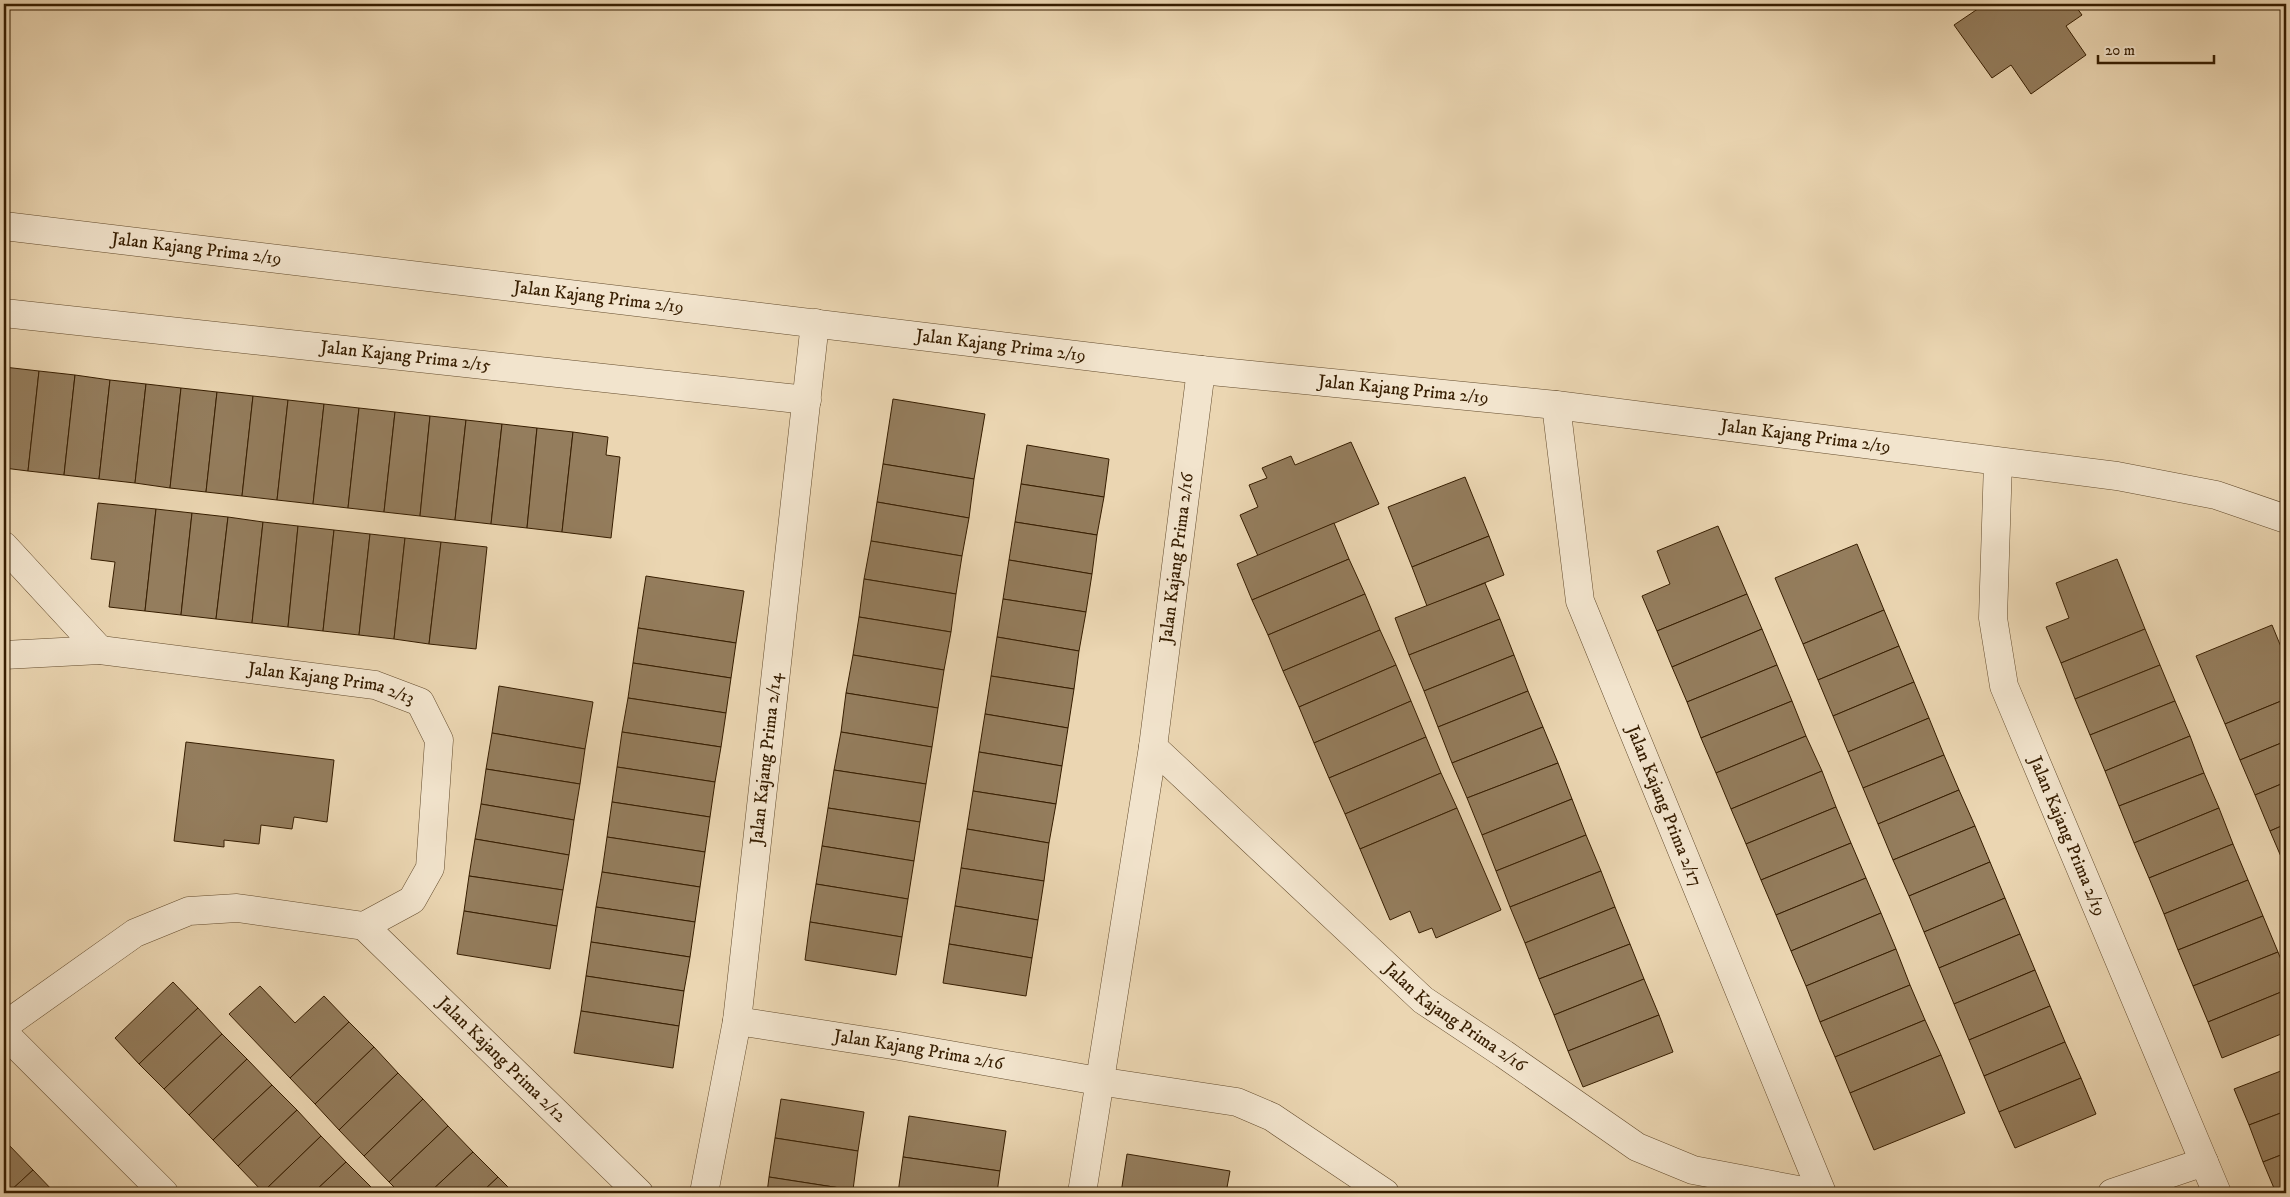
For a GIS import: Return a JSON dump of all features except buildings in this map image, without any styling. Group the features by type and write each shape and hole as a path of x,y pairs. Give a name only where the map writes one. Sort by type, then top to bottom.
{"street":[{"name":"Jalan Kajang Prima 2/19","path":"4,226 1201,370 1556,405 2117,476 2216,495 2286,519"},
{"name":"Jalan Kajang Prima 2/15","path":"4,313 807,400"},
{"name":"Jalan Kajang Prima 2/14","path":"704,1193 738,1021 815,323"},
{"name":"Jalan Kajang Prima 2/16","path":"1082,1193 1098,1081 1153,747 1201,370"},
{"name":"Jalan Kajang Prima 2/17","path":"1556,405 1580,601 1822,1193"},
{"name":"Jalan Kajang Prima 2/19","path":"1998,462 1993,618 2004,686 2217,1193"},
{"path":"4,546 100,650"},
{"name":"Jalan Kajang Prima 2/13","path":"4,655 100,650 375,685 420,702 439,740 430,868 412,900 364,926"},
{"name":"Jalan Kajang Prima 2/16","path":"1153,747 1423,1000 1504,1054 1636,1147 1693,1170 1814,1193"},
{"path":"4,1026 134,933 189,911 237,908 364,926"},
{"name":"Jalan Kajang Prima 2/12","path":"364,926 640,1193"},
{"name":"Jalan Kajang Prima 2/16","path":"738,1021 899,1046 1098,1081 1237,1102 1272,1117 1385,1193"},
{"path":"4,1034 164,1193"},
{"path":"2112,1193 2204,1162"}]}
